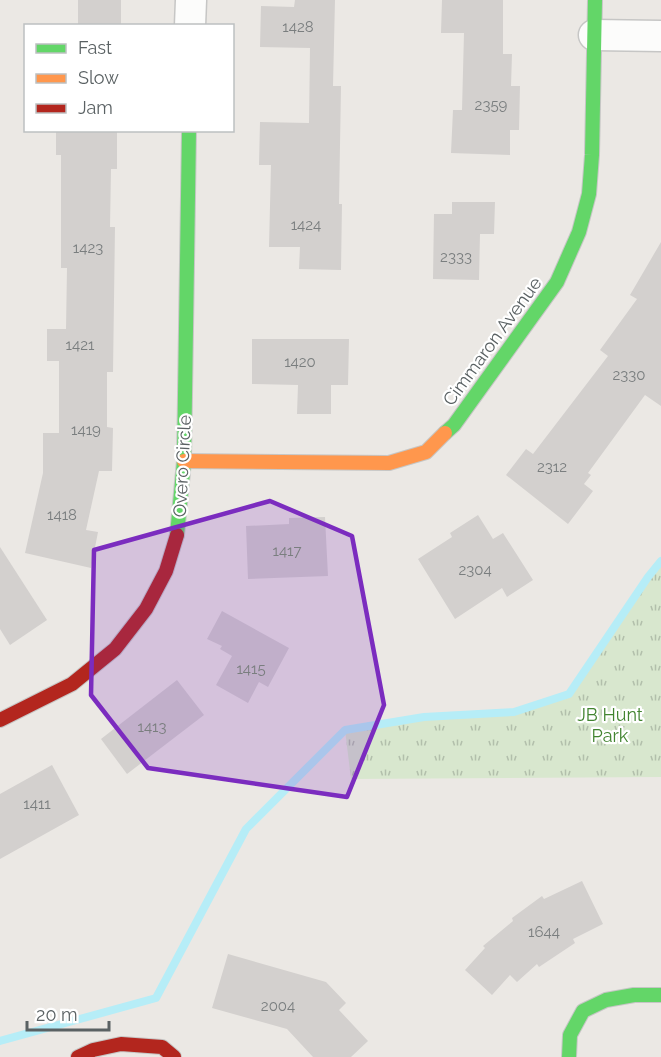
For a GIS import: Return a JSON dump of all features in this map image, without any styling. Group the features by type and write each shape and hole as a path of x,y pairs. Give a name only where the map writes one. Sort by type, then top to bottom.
{"street":[{"path":"190,24 191,0"},
{"name":"Cimmaron Avenue","path":"184,461 389,463 426,452 454,425 556,282 579,232 589,194 592,155 594,0"},
{"path":"594,35 661,36"},
{"name":"Overo Circle","path":"0,720 72,684 115,649 146,609 166,571 178,532 184,461 189,132"},
{"path":"569,1057 570,1035 583,1011 606,1000 634,995 661,995"},
{"path":"78,1057 93,1050 121,1044 162,1047 174,1057"}],"highlighted area":[{"path":"270,501 352,536 384,705 347,797 148,768 91,695 94,550"}],"green space":[{"name":"JB Hunt Park","path":"661,561 661,777 351,779 345,730 424,717 513,712 569,694"}],"building":[{"path":"78,0 121,0 121,24 78,24"},
{"path":"295,0 335,0 333,86 341,86 339,204 342,204 341,270 299,269 300,247 269,247 271,165 259,165 260,122 309,123 310,48 260,47 261,6 294,7"},
{"path":"442,0 503,0 503,54 512,54 511,86 520,86 519,130 510,130 510,155 451,153 453,110 462,110 464,33 441,33"},
{"path":"56,132 117,132 117,169 111,169 110,227 115,227 113,372 107,372 107,427 113,428 112,471 99,471 86,530 98,532 91,568 25,553 43,473 43,433 59,433 59,361 47,361 47,329 66,329 67,268 61,268 61,155 56,155"},
{"path":"452,202 495,202 494,234 480,234 479,280 433,279 434,214 452,214"},
{"path":"661,242 661,406 645,395 588,473 591,475 584,484 593,491 568,524 506,475 526,449 533,454 608,356 600,350 637,299 630,295"},
{"path":"252,339 349,339 348,385 331,385 331,414 297,414 298,385 252,384"},
{"path":"478,515 493,539 503,533 533,580 507,597 502,588 455,619 418,559 452,537 450,533"},
{"path":"325,517 328,576 248,579 246,526 289,524 289,518"},
{"path":"0,547 47,620 10,645 0,629"},
{"path":"222,611 289,648 268,687 259,682 248,703 216,685 232,656 220,649 222,646 207,639"},
{"path":"177,680 204,715 127,774 101,739"},
{"path":"52,765 79,815 0,859 0,794"},
{"path":"582,881 603,924 573,939 575,943 539,967 537,964 517,982 510,975 492,995 465,970 485,948 483,946 513,921 512,918 542,896 544,899"},
{"path":"228,954 326,982 346,1003 339,1010 368,1041 351,1057 313,1057 287,1029 212,1008"}],"waterway":[{"path":"0,1041 156,998 246,829 345,730 424,717 514,712 569,694 661,561"}],"traffic: fast":[{"path":"445,433 454,425 557,282 579,232 589,194 592,155 595,0"},
{"path":"177,535 184,461 189,132"},
{"path":"569,1057 570,1035 583,1011 606,1000 634,995 661,995"}],"traffic: slow":[{"path":"184,461 389,463 426,452 445,433"}],"traffic: jam":[{"path":"0,720 72,684 115,649 146,609 166,571 177,535"},
{"path":"78,1057 93,1050 121,1044 162,1047 174,1057"}]}
